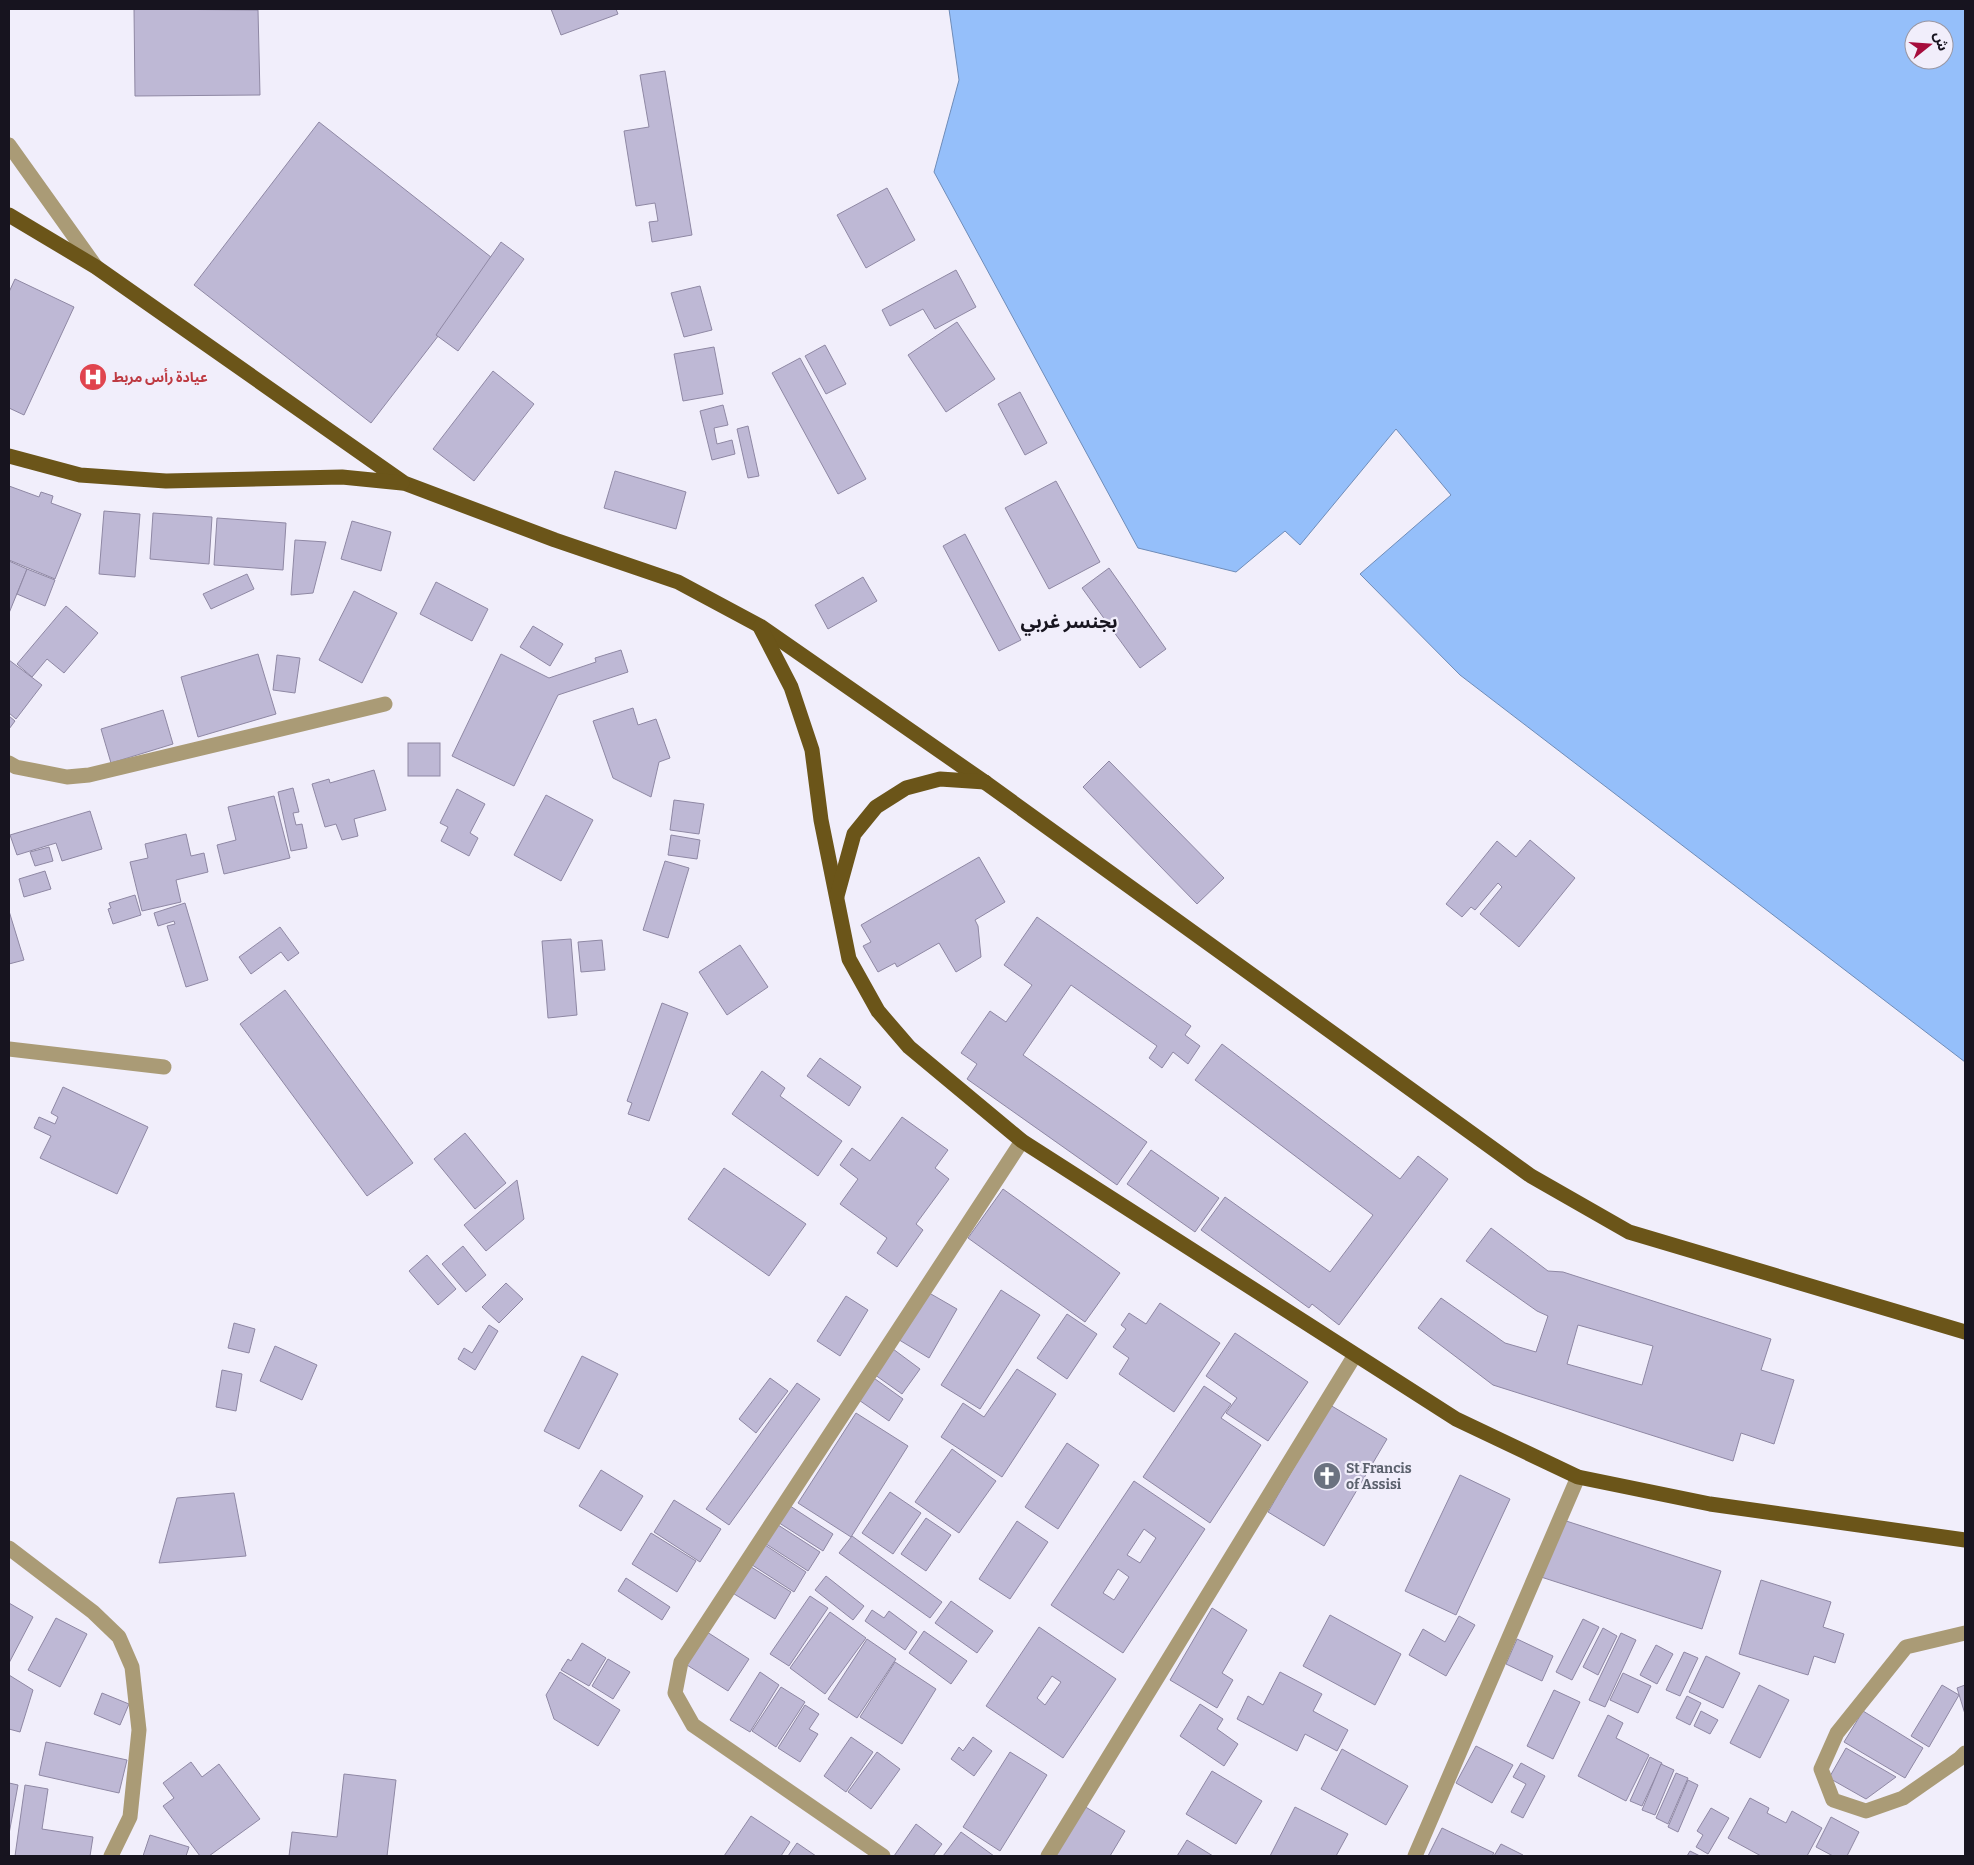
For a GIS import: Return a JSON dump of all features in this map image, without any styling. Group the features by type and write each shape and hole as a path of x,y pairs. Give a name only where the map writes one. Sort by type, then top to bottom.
{"main road":[{"path":"9,215 96,267 404,483 555,540 678,582 760,626 986,783 1531,1176 1629,1232 1965,1332"},
{"path":"9,456 80,474 166,481 342,477 404,483"},
{"path":"760,626 791,687 812,750 821,820 849,959 878,1011 909,1047 1022,1140 1456,1419 1578,1477 1710,1504 1965,1540"},
{"path":"836,899 854,834 876,807 906,788 940,779 986,783"}],"street":[{"path":"9,145 96,267"},
{"path":"9,763 16,767 67,777 89,774 384,704"},
{"path":"9,1049 164,1067"},
{"path":"883,1856 693,1725 675,1694 681,1662 1022,1140"},
{"path":"1048,1856 1355,1355"},
{"path":"1415,1856 1578,1477"},
{"path":"9,1548 93,1612 119,1637 132,1667 138,1730 130,1817 111,1856"},
{"path":"1965,1633 1906,1646 1837,1733 1821,1769 1833,1800 1866,1811 1903,1798 1959,1759 1965,1752"}],"water":[{"path":"949,9 1965,9 1965,1062 1460,675 1360,574 1451,495 1396,429 1300,545 1285,531 1236,572 1138,548 934,172 959,80"}],"building":[{"path":"134,9 258,10 260,95 135,96"},
{"path":"551,9 616,9 618,14 561,35"},
{"path":"665,71 692,235 652,242 649,222 658,221 655,203 636,206 624,131 649,127 640,75"},
{"path":"319,122 496,261 371,423 194,285"},
{"path":"887,188 915,240 866,268 837,215"},
{"path":"501,242 524,259 458,351 436,335"},
{"path":"956,270 976,307 935,329 923,309 890,326 882,310"},
{"path":"15,279 74,307 24,415 9,408 9,292"},
{"path":"700,286 712,330 684,337 671,293"},
{"path":"957,322 995,379 946,412 908,355"},
{"path":"825,345 846,384 826,394 805,356"},
{"path":"714,347 723,394 683,401 674,354"},
{"path":"800,358 866,479 838,494 772,373"},
{"path":"493,371 534,404 474,481 433,449"},
{"path":"1020,392 1047,443 1025,455 998,404"},
{"path":"723,405 728,425 714,428 717,444 732,440 735,454 712,460 700,411"},
{"path":"748,426 759,476 748,478 737,429"},
{"path":"615,471 686,492 676,529 604,508"},
{"path":"1056,481 1100,562 1049,589 1005,508"},
{"path":"9,486 39,497 41,492 53,496 51,503 81,514 55,579 9,560"},
{"path":"104,511 140,514 135,577 99,574"},
{"path":"153,513 212,517 209,564 150,559"},
{"path":"217,518 286,523 283,570 214,565"},
{"path":"352,521 391,532 381,571 341,559"},
{"path":"965,534 1021,640 999,651 943,546"},
{"path":"295,540 326,542 313,593 291,595"},
{"path":"9,561 27,569 9,613"},
{"path":"1109,568 1166,649 1140,668 1082,588"},
{"path":"27,569 55,580 45,606 17,594"},
{"path":"247,574 254,589 211,609 203,594"},
{"path":"863,577 877,601 828,629 815,605"},
{"path":"436,582 488,609 472,641 420,614"},
{"path":"354,591 397,613 362,683 319,660"},
{"path":"66,606 98,633 64,673 47,659 32,677 17,664"},
{"path":"533,626 563,644 550,666 520,647"},
{"path":"621,650 628,672 558,695 514,786 452,756 501,654 549,678 596,662 595,658"},
{"path":"258,654 276,714 198,737 181,677"},
{"path":"277,655 300,658 295,693 273,690"},
{"path":"9,660 42,685 16,719 9,713"},
{"path":"633,708 638,725 656,719 670,758 659,762 651,797 613,778 593,721"},
{"path":"163,710 173,744 111,763 101,729"},
{"path":"9,716 15,721 9,729"},
{"path":"408,743 440,743 440,776 408,776"},
{"path":"1109,761 1224,878 1197,904 1083,787"},
{"path":"374,770 386,810 354,819 358,836 342,840 336,824 325,827 312,784 329,779 330,783"},
{"path":"293,788 299,812 293,813 296,825 302,824 307,848 291,851 278,792"},
{"path":"457,789 485,804 470,833 478,838 469,856 441,841 448,827 440,823"},
{"path":"546,795 593,820 561,881 514,855"},
{"path":"274,796 290,858 224,874 217,845 236,840 228,807"},
{"path":"674,800 704,804 699,834 670,830"},
{"path":"90,811 102,849 62,861 56,843 17,855 10,835"},
{"path":"186,834 191,856 204,853 208,872 176,880 181,902 142,911 130,862 148,858 145,844"},
{"path":"671,835 700,840 697,859 668,855"},
{"path":"1530,840 1575,878 1519,947 1480,914 1502,887 1498,883 1475,910 1471,907 1462,917 1446,904 1497,841 1516,857"},
{"path":"49,847 53,861 35,866 30,852"},
{"path":"979,857 1005,902 975,920 978,926 981,957 956,972 939,943 897,967 895,963 878,972 863,946 871,942 861,925"},
{"path":"665,861 689,868 668,938 643,930"},
{"path":"45,871 51,889 24,897 19,879"},
{"path":"135,895 141,915 113,924 108,909 111,908 109,903"},
{"path":"185,903 208,980 186,987 167,926 175,924 174,921 158,926 154,913"},
{"path":"9,911 24,960 9,964"},
{"path":"1037,917 1191,1026 1185,1035 1200,1046 1188,1064 1173,1052 1162,1068 1149,1058 1157,1046 1071,985 1023,1055 1147,1142 1117,1185 967,1079 977,1064 961,1053 990,1011 1006,1022 1032,985 1004,965"},
{"path":"280,927 299,953 288,961 281,952 251,974 239,957"},
{"path":"571,939 577,1015 548,1018 542,941"},
{"path":"602,940 605,970 581,972 578,942"},
{"path":"740,945 768,987 727,1015 699,972"},
{"path":"285,990 413,1163 367,1196 240,1024"},
{"path":"662,1003 688,1013 649,1121 628,1114 632,1103 627,1101"},
{"path":"1222,1044 1400,1179 1418,1156 1448,1179 1339,1325 1312,1304 1309,1308 1201,1230 1225,1197 1330,1272 1373,1215 1195,1080"},
{"path":"820,1058 861,1087 849,1106 807,1076"},
{"path":"762,1071 785,1088 780,1096 842,1141 818,1176 732,1114"},
{"path":"63,1087 148,1127 117,1194 40,1158 51,1136 34,1128 39,1117 55,1124 58,1117 51,1113"},
{"path":"902,1117 948,1150 935,1168 949,1179 916,1224 923,1230 897,1267 877,1253 887,1238 840,1204 858,1179 840,1165 852,1148 870,1161"},
{"path":"465,1133 506,1183 475,1209 434,1159"},
{"path":"1151,1150 1219,1198 1195,1232 1127,1184"},
{"path":"724,1168 806,1224 769,1276 688,1219"},
{"path":"517,1180 524,1219 486,1251 464,1225"},
{"path":"1003,1189 1120,1273 1085,1322 968,1238"},
{"path":"1491,1228 1548,1271 1563,1272 1771,1339 1761,1370 1794,1380 1774,1444 1741,1433 1733,1461 1493,1385 1418,1328 1441,1298 1505,1343 1536,1352 1548,1316 1537,1311 1466,1261","holes":["1578,1325 1653,1346 1642,1385 1567,1364"]},
{"path":"463,1246 486,1275 466,1292 442,1264"},
{"path":"427,1255 456,1289 438,1305 409,1271"},
{"path":"506,1283 523,1299 499,1323 482,1307"},
{"path":"924,1290 957,1309 929,1358 896,1338"},
{"path":"1001,1290 1040,1315 980,1409 941,1385"},
{"path":"846,1296 868,1310 840,1356 817,1341"},
{"path":"1160,1303 1220,1343 1174,1412 1119,1374 1129,1358 1113,1347 1126,1329 1121,1325 1129,1313 1146,1324"},
{"path":"1067,1314 1097,1334 1067,1379 1037,1358"},
{"path":"234,1323 255,1329 249,1353 228,1348"},
{"path":"489,1325 498,1331 475,1370 458,1359 464,1348 472,1353"},
{"path":"1235,1333 1308,1382 1268,1441 1226,1413 1237,1398 1206,1376"},
{"path":"275,1346 317,1365 302,1400 260,1381"},
{"path":"889,1346 920,1369 902,1394 871,1372"},
{"path":"582,1356 618,1374 579,1449 544,1431"},
{"path":"1017,1369 1056,1394 1002,1477 941,1437 963,1403 984,1417"},
{"path":"222,1370 242,1374 236,1411 216,1407"},
{"path":"871,1376 903,1399 889,1421 856,1398"},
{"path":"770,1378 788,1391 756,1433 739,1419"},
{"path":"797,1383 820,1399 729,1525 706,1509"},
{"path":"1204,1386 1231,1404 1221,1418 1261,1445 1210,1523 1143,1477"},
{"name":"St Francis of Assisi","path":"1330,1405 1387,1439 1324,1546 1268,1512"},
{"path":"856,1413 908,1446 851,1537 798,1503"},
{"path":"1067,1443 1099,1465 1058,1529 1025,1507"},
{"path":"952,1449 996,1481 959,1533 915,1502"},
{"path":"601,1470 643,1496 621,1531 579,1506"},
{"path":"1460,1475 1510,1499 1456,1615 1405,1591"},
{"path":"1134,1481 1205,1529 1123,1653 1051,1605","holes":["1144,1529 1156,1538 1140,1563 1127,1555","1118,1569 1129,1577 1114,1600 1103,1593"]},
{"path":"890,1492 921,1513 893,1554 862,1533"},
{"path":"234,1493 246,1556 159,1563 177,1498"},
{"path":"674,1500 721,1529 700,1562 654,1532"},
{"path":"784,1502 833,1534 823,1551 773,1519"},
{"path":"926,1518 951,1535 926,1571 901,1554"},
{"path":"1560,1519 1721,1571 1702,1629 1541,1577"},
{"path":"1017,1521 1048,1542 1010,1599 979,1579"},
{"path":"775,1523 820,1552 808,1571 763,1542"},
{"path":"651,1533 696,1561 677,1592 632,1564"},
{"path":"852,1536 942,1602 930,1618 839,1553"},
{"path":"762,1543 806,1572 794,1592 749,1563"},
{"path":"748,1565 791,1592 775,1619 731,1592"},
{"path":"826,1576 864,1606 853,1620 815,1590"},
{"path":"626,1578 670,1607 662,1620 618,1591"},
{"path":"1761,1580 1831,1602 1823,1627 1844,1634 1835,1663 1814,1656 1808,1675 1739,1654"},
{"path":"810,1596 828,1608 789,1666 770,1654"},
{"path":"951,1601 993,1631 977,1653 935,1623"},
{"path":"9,1603 33,1617 9,1663"},
{"path":"1212,1608 1247,1630 1222,1673 1233,1680 1217,1708 1170,1680"},
{"path":"872,1610 884,1618 889,1611 917,1632 905,1650 865,1621"},
{"path":"830,1612 866,1638 825,1694 790,1668"},
{"path":"1330,1615 1401,1654 1375,1705 1303,1666"},
{"path":"1459,1616 1475,1625 1446,1676 1409,1655 1423,1629 1445,1642"},
{"path":"56,1618 87,1634 60,1687 28,1670"},
{"path":"1583,1619 1599,1627 1572,1680 1556,1672"},
{"path":"1039,1627 1116,1679 1063,1758 986,1706","holes":["1052,1676 1061,1682 1045,1705 1037,1698"]},
{"path":"1603,1628 1617,1636 1598,1675 1583,1667"},
{"path":"924,1631 967,1661 951,1684 909,1653"},
{"path":"707,1632 749,1659 728,1691 687,1665"},
{"path":"1621,1633 1636,1640 1605,1707 1589,1700"},
{"path":"867,1639 896,1659 857,1718 828,1699"},
{"path":"1517,1639 1553,1656 1542,1681 1506,1664"},
{"path":"582,1643 606,1658 589,1686 561,1670 568,1659 571,1661"},
{"path":"1656,1645 1673,1654 1657,1684 1640,1675"},
{"path":"1684,1652 1698,1658 1680,1696 1666,1690"},
{"path":"1706,1656 1740,1673 1723,1708 1689,1692"},
{"path":"608,1659 630,1672 613,1699 592,1686"},
{"path":"895,1662 936,1689 902,1744 860,1717"},
{"path":"560,1672 620,1710 598,1746 554,1719 546,1695"},
{"path":"760,1672 779,1685 750,1732 730,1720"},
{"path":"1280,1672 1322,1694 1313,1711 1348,1730 1337,1751 1305,1734 1297,1751 1237,1719 1248,1696 1263,1705"},
{"path":"1623,1673 1651,1686 1638,1713 1610,1700"},
{"path":"9,1675 33,1690 20,1732 9,1729"},
{"path":"1759,1685 1789,1700 1760,1758 1730,1743"},
{"path":"1942,1685 1959,1695 1929,1747 1911,1736"},
{"path":"1965,1685 1965,1714 1957,1688"},
{"path":"781,1687 805,1702 776,1747 752,1731"},
{"path":"1554,1690 1580,1702 1553,1759 1527,1746"},
{"path":"102,1693 129,1704 120,1725 94,1714"},
{"path":"1687,1696 1701,1703 1690,1725 1676,1718"},
{"path":"1200,1704 1223,1719 1217,1729 1238,1744 1224,1766 1180,1736"},
{"path":"805,1705 819,1714 809,1729 818,1734 800,1762 778,1748"},
{"path":"1701,1711 1718,1720 1710,1734 1694,1726"},
{"path":"1863,1711 1923,1748 1905,1778 1844,1742"},
{"path":"1608,1715 1623,1723 1616,1738 1649,1755 1626,1801 1578,1776"},
{"path":"851,1737 873,1752 846,1792 824,1776"},
{"path":"973,1737 992,1751 974,1776 951,1759 959,1747 963,1751"},
{"path":"46,1742 127,1760 119,1793 39,1775"},
{"path":"1476,1746 1513,1765 1492,1803 1456,1783"},
{"path":"1846,1748 1896,1777 1866,1799 1829,1778"},
{"path":"1342,1749 1408,1786 1386,1825 1321,1789"},
{"path":"877,1752 900,1769 871,1809 848,1792"},
{"path":"1010,1752 1047,1775 1000,1851 963,1827"},
{"path":"1650,1757 1662,1763 1642,1806 1630,1801"},
{"path":"191,1762 202,1777 219,1764 260,1819 209,1856 200,1856 163,1806 174,1798 163,1783"},
{"path":"1521,1763 1545,1776 1523,1818 1511,1812 1526,1784 1513,1777"},
{"path":"1661,1764 1674,1770 1655,1815 1642,1810"},
{"path":"1212,1771 1262,1801 1236,1844 1186,1814"},
{"path":"1676,1773 1688,1778 1668,1824 1656,1818"},
{"path":"344,1774 396,1780 387,1856 289,1856 292,1832 337,1837"},
{"path":"1688,1780 1698,1785 1678,1832 1668,1827"},
{"path":"9,1783 18,1785 9,1834"},
{"path":"25,1785 48,1789 42,1829 93,1837 90,1856 15,1856"},
{"path":"1750,1798 1769,1808 1767,1813 1786,1823 1792,1811 1822,1828 1807,1856 1761,1856 1728,1838"},
{"path":"1079,1803 1125,1831 1110,1856 1057,1856 1050,1852"},
{"path":"1295,1807 1348,1834 1336,1856 1270,1856"},
{"path":"1711,1808 1729,1818 1708,1854 1696,1847 1703,1835 1697,1831"},
{"path":"751,1816 790,1842 781,1856 724,1856"},
{"path":"1831,1817 1859,1832 1847,1856 1833,1856 1816,1847"},
{"path":"916,1824 942,1844 933,1856 894,1856"},
{"path":"1442,1828 1494,1853 1492,1856 1428,1856"},
{"path":"961,1832 994,1856 943,1856"},
{"path":"150,1835 189,1847 186,1856 143,1856"},
{"path":"1187,1840 1213,1856 1177,1856"},
{"path":"797,1843 816,1856 788,1856"},
{"path":"1501,1844 1523,1855 1494,1856"},
{"path":"1690,1851 1700,1856 1687,1856"}],"place":[{"name":"عيادة رأس مربط","path":"93,377"},
{"name":"St Francis of Assisi","path":"1327,1476"}],"district":[{"name":"بجنسر غربي","path":"1069,621"}]}
